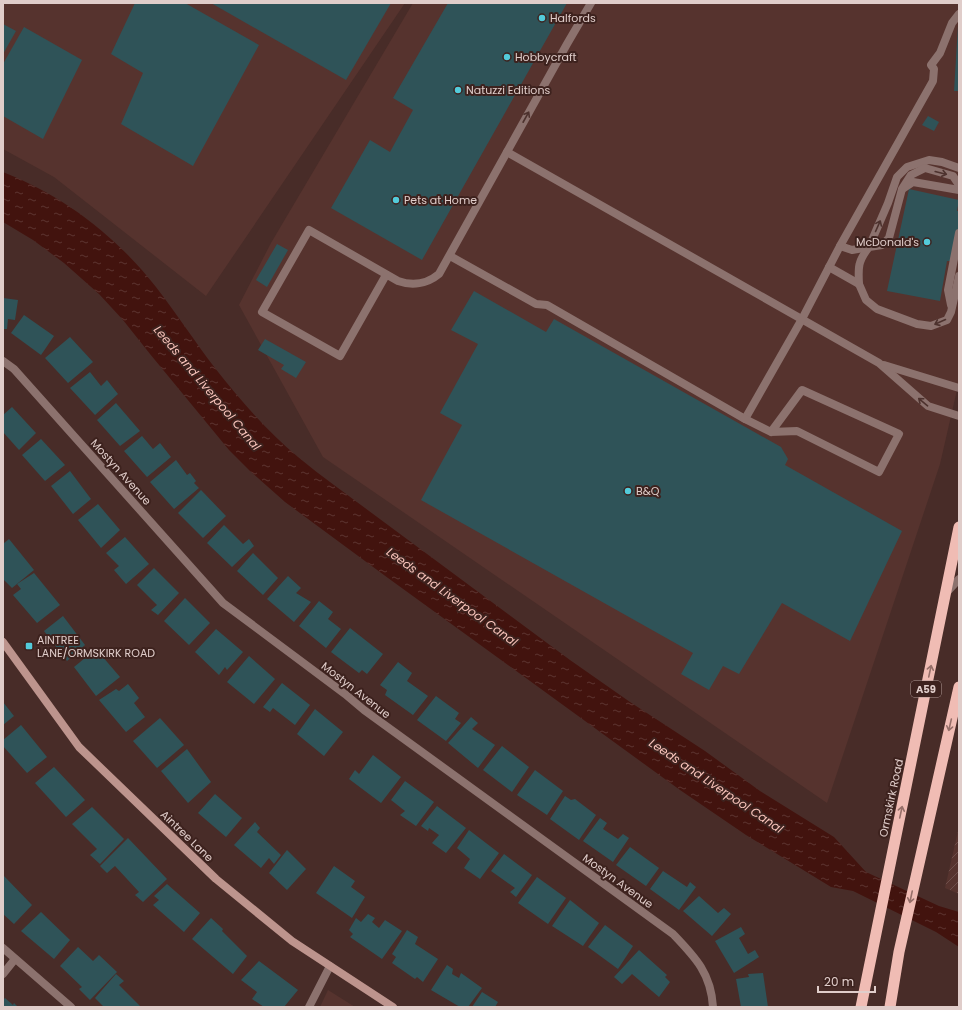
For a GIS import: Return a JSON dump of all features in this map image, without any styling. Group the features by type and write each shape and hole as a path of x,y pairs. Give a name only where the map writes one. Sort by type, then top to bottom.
{"highway":[{"name":"Ormskirk Road","path":"861,1007 959,527"},
{"name":"A59","path":"890,1007 898,952 959,687"}],"main road":[{"name":"Aintree Lane","path":"3,642 79,747 216,879 292,941 393,1007"}],"street":[{"path":"386,275 340,356 262,312 308,230 386,275 398,282 406,284 423,282 433,279 439,274 559,58 592,3"},
{"path":"745,419 802,320 840,246 934,81 934,69 931,65 940,53 952,23 959,14"},
{"path":"507,152 879,364 928,406 959,416"},
{"path":"959,168 942,162 929,160 907,167 898,177 868,247 861,257 859,269 860,284 866,300 878,309 917,324 931,326 947,320 952,312 959,276"},
{"path":"840,246 852,250 882,245 888,238 902,189 911,175 925,168 953,176 959,185"},
{"path":"902,189 913,182 959,190"},
{"path":"952,312 948,290 959,233"},
{"path":"450,256 536,304 547,305 745,419 771,432 797,431 879,472 899,434 802,390 771,432"},
{"path":"829,267 860,284"},
{"name":"Mostyn Avenue","path":"3,361 14,369 223,603 345,694 364,710 673,934 692,954 704,972 711,988 713,1007"},
{"path":"879,364 959,388"},
{"path":"945,594 959,579"},
{"path":"3,948 71,1007"},
{"path":"3,974 16,959"},
{"path":"309,1007 330,966"}],"shaded area":[{"path":"3,3 405,3 206,296 54,177 3,149"},
{"path":"413,3 959,3 959,381 940,464 827,803 323,457 239,305 271,243"},
{"path":"959,827 959,894 945,888"},
{"path":"328,990 355,1007 320,1007"}],"water":[{"name":"Leeds and Liverpool Canal","path":"3,172 68,205 87,219 124,251 156,287 234,392 254,415 302,461 570,660 630,702 705,751 760,791 834,837 866,872 939,906 959,912 959,947 936,932 853,891 831,887 746,835 680,790 285,502 229,450 123,320 99,294 64,263 33,240 3,222"}],"building":[{"path":"135,3 185,3 259,45 193,166 121,124 143,73 111,54"},
{"path":"211,3 391,3 346,80"},
{"path":"448,3 567,3 422,260 331,208 370,140 390,152 413,110 393,98"},
{"path":"3,24 16,31 3,54"},
{"path":"958,26 959,91 954,91"},
{"path":"24,27 82,60 43,139 3,116 3,64"},
{"path":"928,116 939,122 934,131 922,125"},
{"name":"McDonald's","path":"909,189 959,200 957,211 959,211 959,224 952,261 947,261 940,301 887,291"},
{"path":"277,244 288,250 267,287 256,280"},
{"name":"B&Q","path":"474,291 546,332 554,319 781,447 788,459 785,465 902,531 850,641 782,603 739,674 723,666 709,690 681,674 693,653 421,500 462,425 440,413 478,344 451,330"},
{"path":"3,298 18,300 15,320 8,319 7,329 3,329"},
{"path":"24,315 54,336 41,355 11,333"},
{"path":"70,337 93,362 68,383 45,358"},
{"path":"265,339 306,362 296,378 281,369 284,365 258,350"},
{"path":"90,372 101,386 107,380 118,394 95,415 70,388"},
{"path":"116,403 140,431 120,446 97,420"},
{"path":"12,407 36,433 19,450 3,432 3,415"},
{"path":"142,436 153,449 160,443 171,457 147,477 124,451"},
{"path":"41,439 65,465 45,481 22,455"},
{"path":"176,460 187,475 190,473 196,481 194,483 199,488 174,509 150,482"},
{"path":"70,471 91,499 73,514 51,486"},
{"path":"201,490 226,516 203,538 178,513"},
{"path":"98,504 120,530 101,548 78,520"},
{"path":"224,525 243,544 249,539 254,546 232,567 207,543"},
{"path":"125,537 149,564 126,584 114,570 119,566 106,553"},
{"path":"9,539 34,570 12,588 3,579 3,544"},
{"path":"253,553 278,578 263,595 237,571"},
{"path":"154,568 179,593 158,615 151,610 157,605 137,585"},
{"path":"34,573 60,605 37,623 13,595 21,589 17,584"},
{"path":"288,576 301,588 296,593 311,602 294,622 267,599"},
{"path":"185,598 210,623 189,645 164,621"},
{"path":"319,601 333,612 328,619 341,629 326,648 299,626"},
{"path":"63,616 85,645 67,661 44,631"},
{"path":"350,628 383,654 367,674 362,670 359,673 331,652"},
{"path":"216,629 243,652 227,670 225,667 219,675 195,652"},
{"path":"96,649 120,677 96,696 74,667"},
{"path":"249,656 275,679 254,704 227,682"},
{"path":"398,662 412,673 407,681 428,696 413,715 385,695 387,690 380,685"},
{"path":"282,683 310,705 295,725 273,708 270,712 263,707"},
{"path":"128,684 139,698 134,703 145,717 126,732 99,700 116,689 119,691"},
{"path":"436,696 459,713 455,719 461,723 446,741 417,720"},
{"path":"3,702 14,716 3,725"},
{"path":"315,709 343,732 324,756 297,734"},
{"path":"471,717 478,723 472,729 495,745 478,768 448,743"},
{"path":"160,718 184,745 157,768 133,741"},
{"path":"21,725 47,757 27,773 3,746 3,740"},
{"path":"502,746 529,767 512,792 483,770"},
{"path":"187,749 211,782 188,803 161,771"},
{"path":"373,755 401,777 381,803 349,779 355,770 359,774"},
{"path":"54,767 85,800 66,817 35,783"},
{"path":"535,770 563,791 547,815 517,795"},
{"path":"405,781 434,802 416,826 400,815 405,811 391,800"},
{"path":"215,794 242,818 226,837 198,813"},
{"path":"565,796 571,800 575,799 596,815 579,840 550,819"},
{"path":"437,806 466,828 446,853 432,843 439,835 429,828 428,831 421,826"},
{"path":"92,807 124,839 100,864 90,855 97,849 72,824"},
{"path":"600,818 607,823 603,829 618,839 623,834 629,838 613,862 583,841"},
{"path":"255,822 260,828 257,832 281,855 274,864 269,858 261,868 234,845"},
{"path":"469,830 499,853 480,879 464,868 470,859 457,848"},
{"path":"128,838 167,879 143,902 135,895 139,892 115,866 107,873 100,866"},
{"path":"630,847 659,868 646,886 616,865"},
{"path":"287,850 306,869 287,890 269,873"},
{"path":"504,854 532,875 516,897 510,892 515,888 491,871"},
{"path":"334,866 355,881 351,887 365,897 352,918 316,893"},
{"path":"663,871 687,887 690,882 696,887 679,910 650,889"},
{"path":"4,876 32,905 14,924 3,914"},
{"path":"537,877 566,898 548,924 518,903"},
{"path":"167,884 200,913 184,932 153,905 159,900 154,896"},
{"path":"699,896 718,913 724,908 731,914 712,936 683,911"},
{"path":"570,900 599,923 583,946 552,926"},
{"path":"41,912 70,940 54,959 21,931"},
{"path":"368,914 375,918 372,922 379,928 385,920 402,931 382,959 350,937 353,934 349,930 356,918 361,922"},
{"path":"211,918 247,956 233,974 192,939"},
{"path":"605,925 633,946 618,969 588,947"},
{"path":"741,927 745,934 739,938 748,954 755,950 759,957 734,973 715,941"},
{"path":"407,930 418,937 415,944 438,959 423,982 417,977 415,979 392,963 396,957 392,954"},
{"path":"78,947 93,961 99,955 117,972 90,1000 79,989 82,987 60,966"},
{"path":"639,950 667,975 665,977 670,982 659,997 632,974 622,984 614,977"},
{"path":"259,961 298,990 284,1007 264,1007 252,999 257,992 241,980"},
{"path":"447,965 453,969 452,974 459,978 461,973 482,988 468,1007 460,1007 431,990"},
{"path":"763,973 768,1007 741,1007 736,979 749,977 748,974"},
{"path":"116,974 124,981 119,985 141,1007 104,1007 95,998"},
{"path":"482,992 498,1002 495,1007 472,1007"},
{"path":"5,998 13,1005 14,1003 18,1007 3,1007 3,1000"}],"place":[{"name":"Halfords","path":"542,18"},
{"name":"Hobbycraft","path":"507,57"},
{"name":"Natuzzi Editions","path":"458,90"},
{"name":"Pets at Home","path":"396,200"},
{"name":"McDonald's","path":"927,242"},
{"name":"B&Q","path":"628,491"},
{"name":"AINTREE LANE/ORMSKIRK ROAD","path":"29,646"}]}
